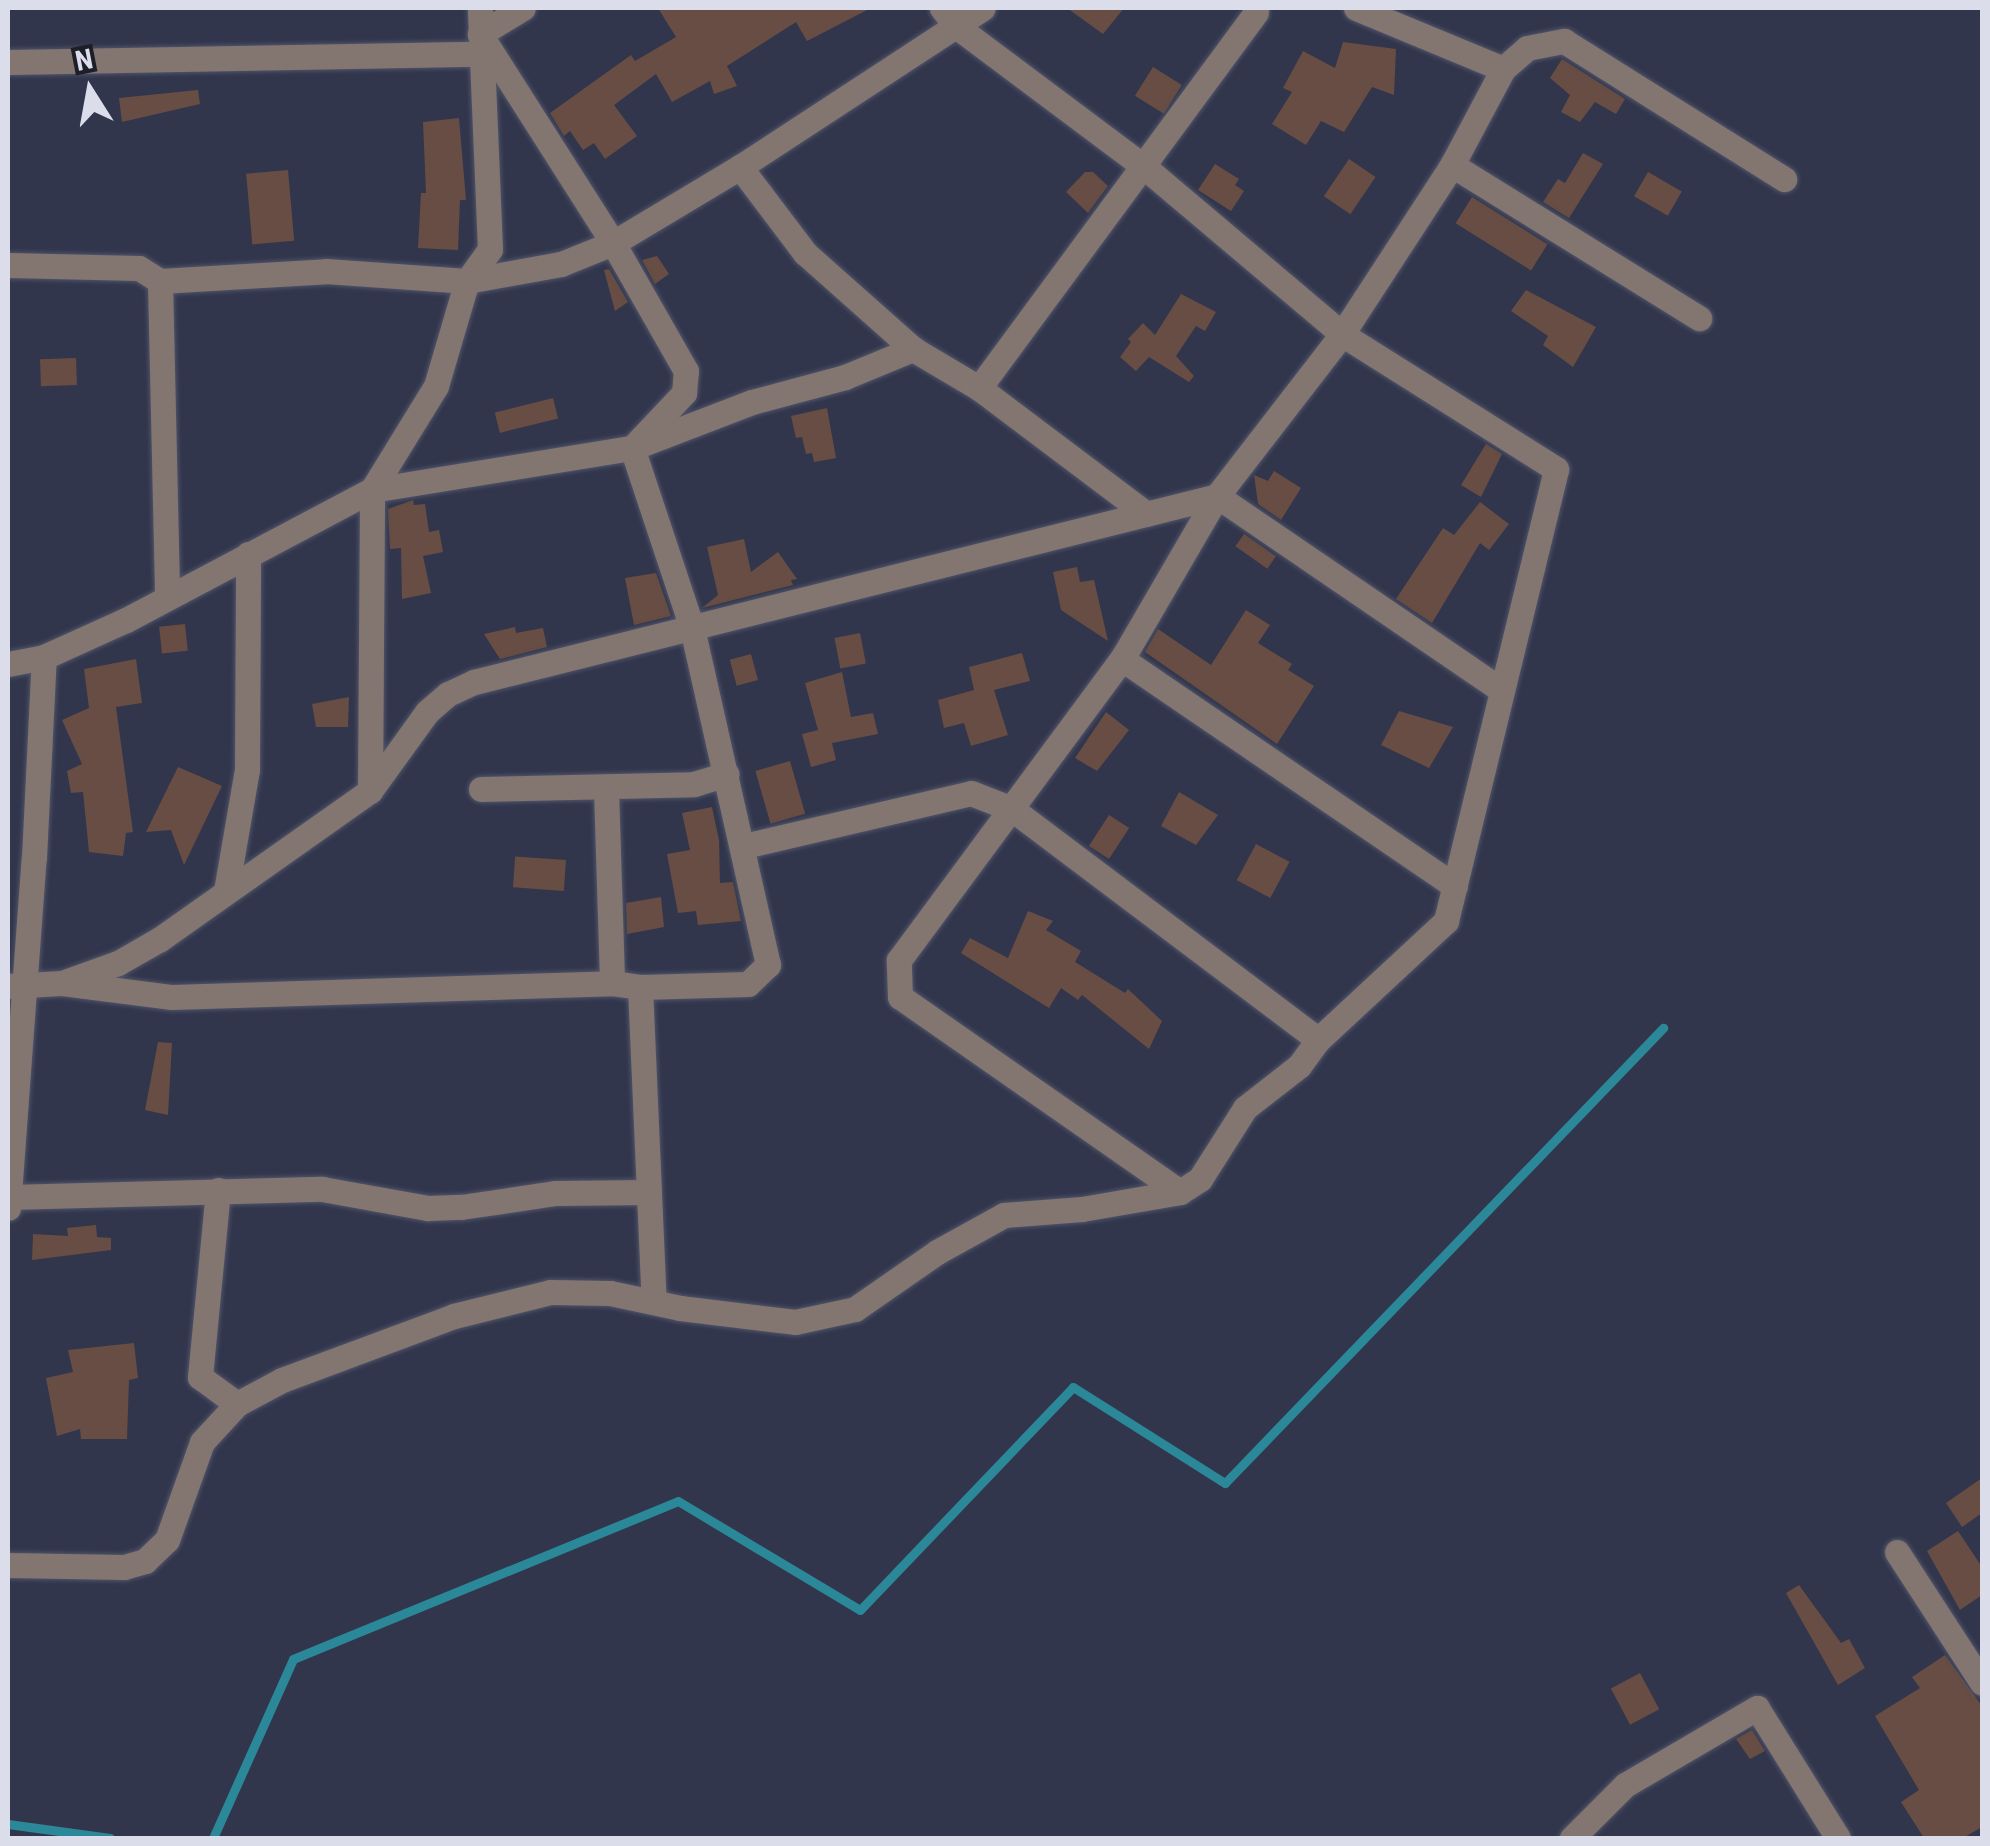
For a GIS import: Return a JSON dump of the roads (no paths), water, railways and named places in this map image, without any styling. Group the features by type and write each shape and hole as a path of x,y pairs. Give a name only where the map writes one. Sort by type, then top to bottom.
{"street":[{"path":"370,791 372,490 436,386 467,281 490,249 480,8"},
{"path":"480,55 522,8"},
{"path":"8,265 139,268 160,282 326,271 467,281 562,264 613,243 740,167 949,17 983,8"},
{"path":"1356,8 1503,69"},
{"path":"979,388 1256,12"},
{"path":"8,1565 124,1567 145,1561 168,1540 202,1442 236,1404 282,1380 454,1316 550,1292 610,1293 795,1322 856,1309 937,1252 1004,1215 1082,1208 1180,1192 1200,1180 1246,1108 1299,1066 1318,1040 1446,921 1556,469 1342,334 1142,166 949,17"},
{"path":"1180,1192 900,997 899,960 1122,658 1217,496 1342,334 1452,165 1503,69 1527,48 1564,41 1784,179"},
{"path":"480,55 507,78"},
{"path":"8,62 480,55 507,78 613,243 686,372 684,393 632,448"},
{"path":"1452,165 1699,318"},
{"path":"740,167 804,253 913,349 979,388 1146,514"},
{"path":"160,282 167,596"},
{"path":"8,664 44,658 372,490 632,448 752,402 845,377 913,349"},
{"path":"15,986 62,982 172,997 612,983 640,987 748,984 768,965 744,846 692,628 632,448"},
{"path":"62,982 118,963 370,791 427,712 448,694 474,682 1217,496 1501,690"},
{"path":"226,891 247,770 248,554"},
{"path":"8,1208 15,986 44,658"},
{"path":"1122,658 1455,886"},
{"path":"481,789 694,784 726,774"},
{"path":"606,789 612,983"},
{"path":"744,846 971,792 1012,809 1318,1040"},
{"path":"640,987 654,1302"},
{"path":"8,1196 322,1189 428,1208 462,1208 556,1193 647,1192"},
{"path":"218,1190 200,1377 236,1404"},
{"path":"1896,1552 1982,1683"},
{"path":"1572,1838 1625,1785 1758,1708 1838,1838"}],"waterway":[{"path":"213,1838 293,1659 678,1501 860,1610 1073,1387 1225,1483 1663,1028"},
{"path":"8,1824 110,1838"}]}
